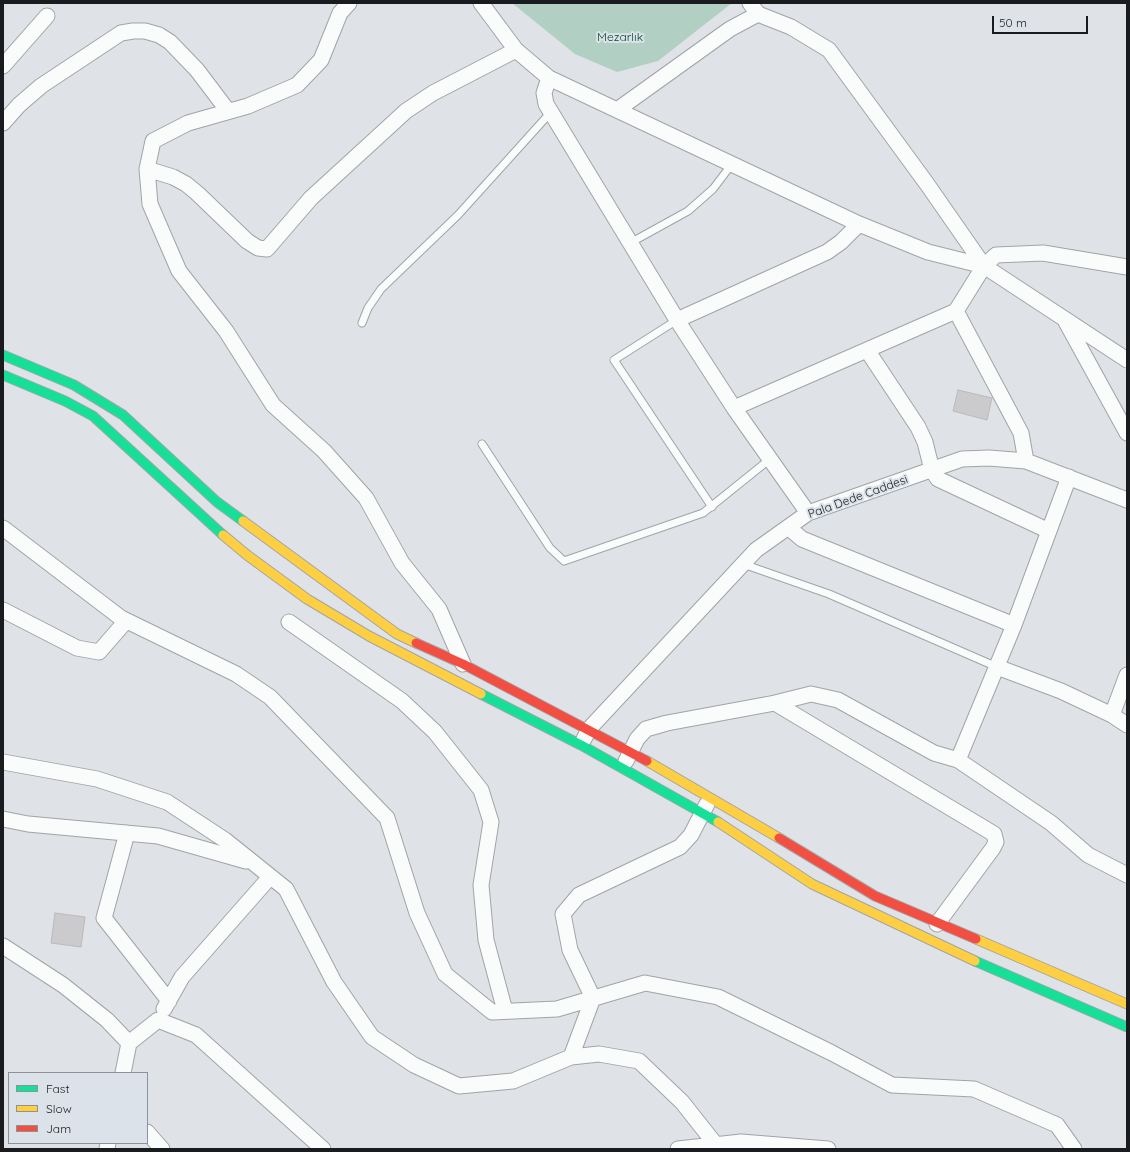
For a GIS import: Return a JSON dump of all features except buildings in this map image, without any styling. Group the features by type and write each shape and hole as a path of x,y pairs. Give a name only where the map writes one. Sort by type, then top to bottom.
{"street":[{"path":"349,3 340,13 321,60 297,85 248,106 188,123 153,141 147,169 150,204 179,271 226,331 273,405 324,450 366,498 402,563 439,609 463,664"},
{"path":"481,3 516,50 549,78 859,224 928,252 984,266 1127,360"},
{"path":"617,110 730,29 754,8 791,27 829,50 927,184 984,266"},
{"path":"3,66 47,16"},
{"path":"3,123 19,104 41,86 121,34 133,31 145,31 159,35 170,42 197,70 228,112"},
{"path":"147,169 173,177 186,184 247,241 258,248 266,249 311,198 406,111 433,93 516,50"},
{"path":"549,78 544,93 546,104 677,320 734,408 808,513"},
{"path":"677,320 827,252 842,242 859,224"},
{"path":"734,408 956,311 984,266 996,255 1036,253 1127,267"},
{"path":"956,311 1021,433 1026,461"},
{"path":"1064,320 1127,433"},
{"path":"866,350 918,427 925,442 932,470 941,481 1049,531"},
{"path":"3,355 74,384 122,415 217,502 397,634 463,664 631,752 711,796 875,896 937,924 1127,1004"},
{"path":"3,375 65,401 93,416 204,518 247,555 307,599 369,636 581,745 703,812 812,884 954,952 1127,1027"},
{"name":"Pala Dede Caddesi","path":"581,745 589,729 756,550 789,528 808,513 962,459 989,458 1026,461 1127,500"},
{"path":"958,760 1014,625 1069,477"},
{"path":"3,528 126,621 236,674 270,697 387,818 417,913 445,974 492,1012 556,1009 645,983 718,997 832,1052 892,1085 974,1089 1057,1125 1074,1149"},
{"path":"789,528 802,539 1014,625"},
{"path":"3,610 77,648 99,652 126,621"},
{"path":"289,622 402,701 435,732 481,790 491,822 482,885 486,940 505,1011"},
{"path":"997,667 1061,691 1112,715 1127,725"},
{"path":"1112,715 1127,675"},
{"path":"622,768 637,739 646,729 667,723 775,704 811,694 838,700 934,753 958,760 1051,823 1088,854 1127,876"},
{"path":"775,704 994,834 996,842 994,848 937,924"},
{"path":"3,762 97,779 167,802 225,840 286,889 334,982 372,1037 414,1065 459,1086 513,1081 571,1057 598,1054 639,1061 682,1102 716,1147"},
{"path":"571,1057 593,998 570,950 563,914 579,895 680,847 691,835 711,796"},
{"path":"3,819 28,824 158,836 253,863"},
{"path":"127,833 104,918 169,1001"},
{"path":"123,1072 130,1043 158,1020 182,977 270,877"},
{"path":"3,946 69,990 107,1020 130,1043"},
{"path":"158,1020 196,1036 324,1149"},
{"path":"148,1133 162,1149"},
{"path":"678,1149 716,1147 741,1142 828,1149"}],"lane":[{"path":"362,323 368,308 381,289 458,215 551,112"},
{"path":"630,243 688,211 712,189 732,164"},
{"path":"677,320 614,360 712,507"},
{"path":"482,444 550,548 564,561 703,514 770,459"},
{"path":"743,564 829,594 997,667"}],"green space":[{"name":"Mezarlık","path":"512,3 732,3 658,61 617,72 575,54"}],"traffic: fast":[{"path":"3,355 74,385 123,415 217,502 243,521"},
{"path":"3,375 65,401 93,416 223,535"},
{"path":"481,694 581,745 718,822"},
{"path":"975,961 1127,1027"}],"traffic: slow":[{"path":"243,521 397,634 416,643"},
{"path":"223,535 247,555 307,599 369,636 481,694"},
{"path":"647,761 779,838"},
{"path":"718,822 812,884 975,961"},
{"path":"976,939 1127,1004"}],"traffic: jam":[{"path":"416,643 463,664 647,761"},
{"path":"779,838 875,896 976,939"}]}
